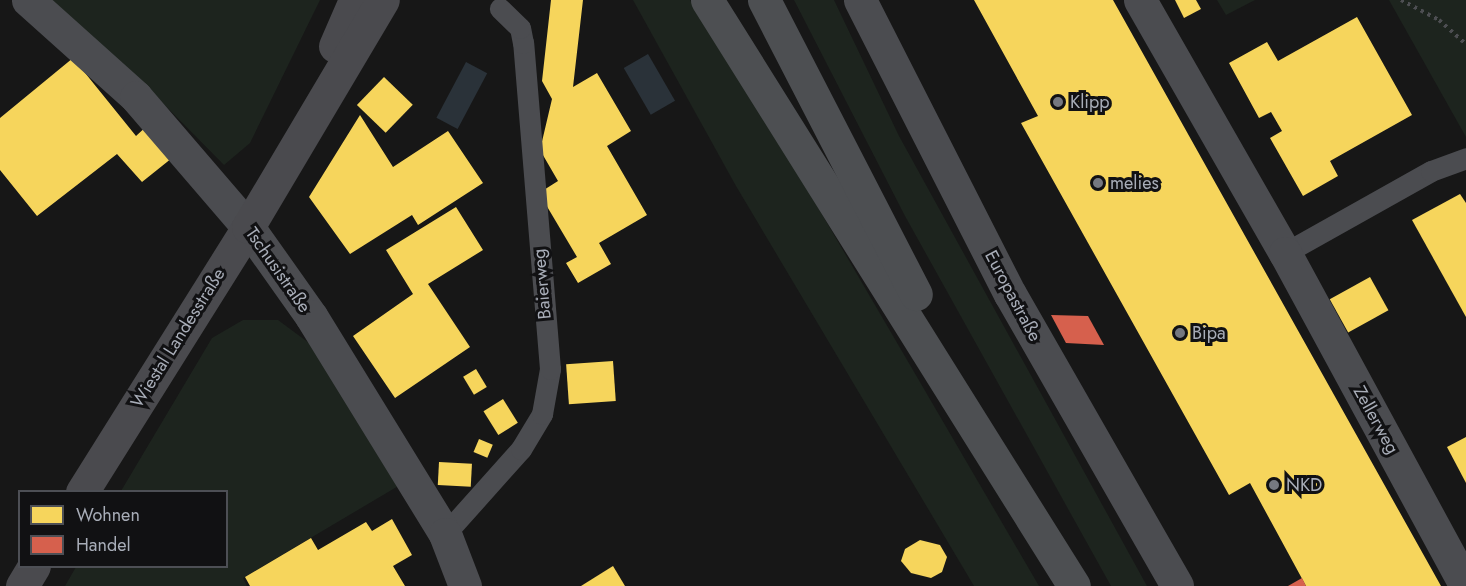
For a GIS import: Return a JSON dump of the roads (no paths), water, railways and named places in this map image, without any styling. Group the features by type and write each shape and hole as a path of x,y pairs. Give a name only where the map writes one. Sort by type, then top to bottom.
{"main road":[{"name":"Wiestal Landesstraße","path":"272,184 355,0"},
{"name":"Wiestal Landesstraße","path":"83,490 248,227 383,0"},
{"path":"707,0 1017,490 1074,586"},
{"path":"764,0 1017,490"},
{"path":"22,586 33,568"}],"street":[{"name":"Tschusistraße","path":"28,0 136,97 248,227 310,316 446,534 465,586"},
{"name":"Europastraße","path":"860,0 1010,294 1177,586"},
{"name":"Zellerweg","path":"1140,0 1285,253 1466,586"}],"lane":[{"name":"Baierweg","path":"446,534 521,449 542,414 550,369 524,43 520,28 500,9"},
{"path":"1285,253 1431,171 1466,158"}],"place":[{"name":"Klipp","path":"1058,102"},
{"name":"melies","path":"1098,183"},
{"name":"Bipa","path":"1180,333"},
{"name":"NKD","path":"1274,485"}]}
